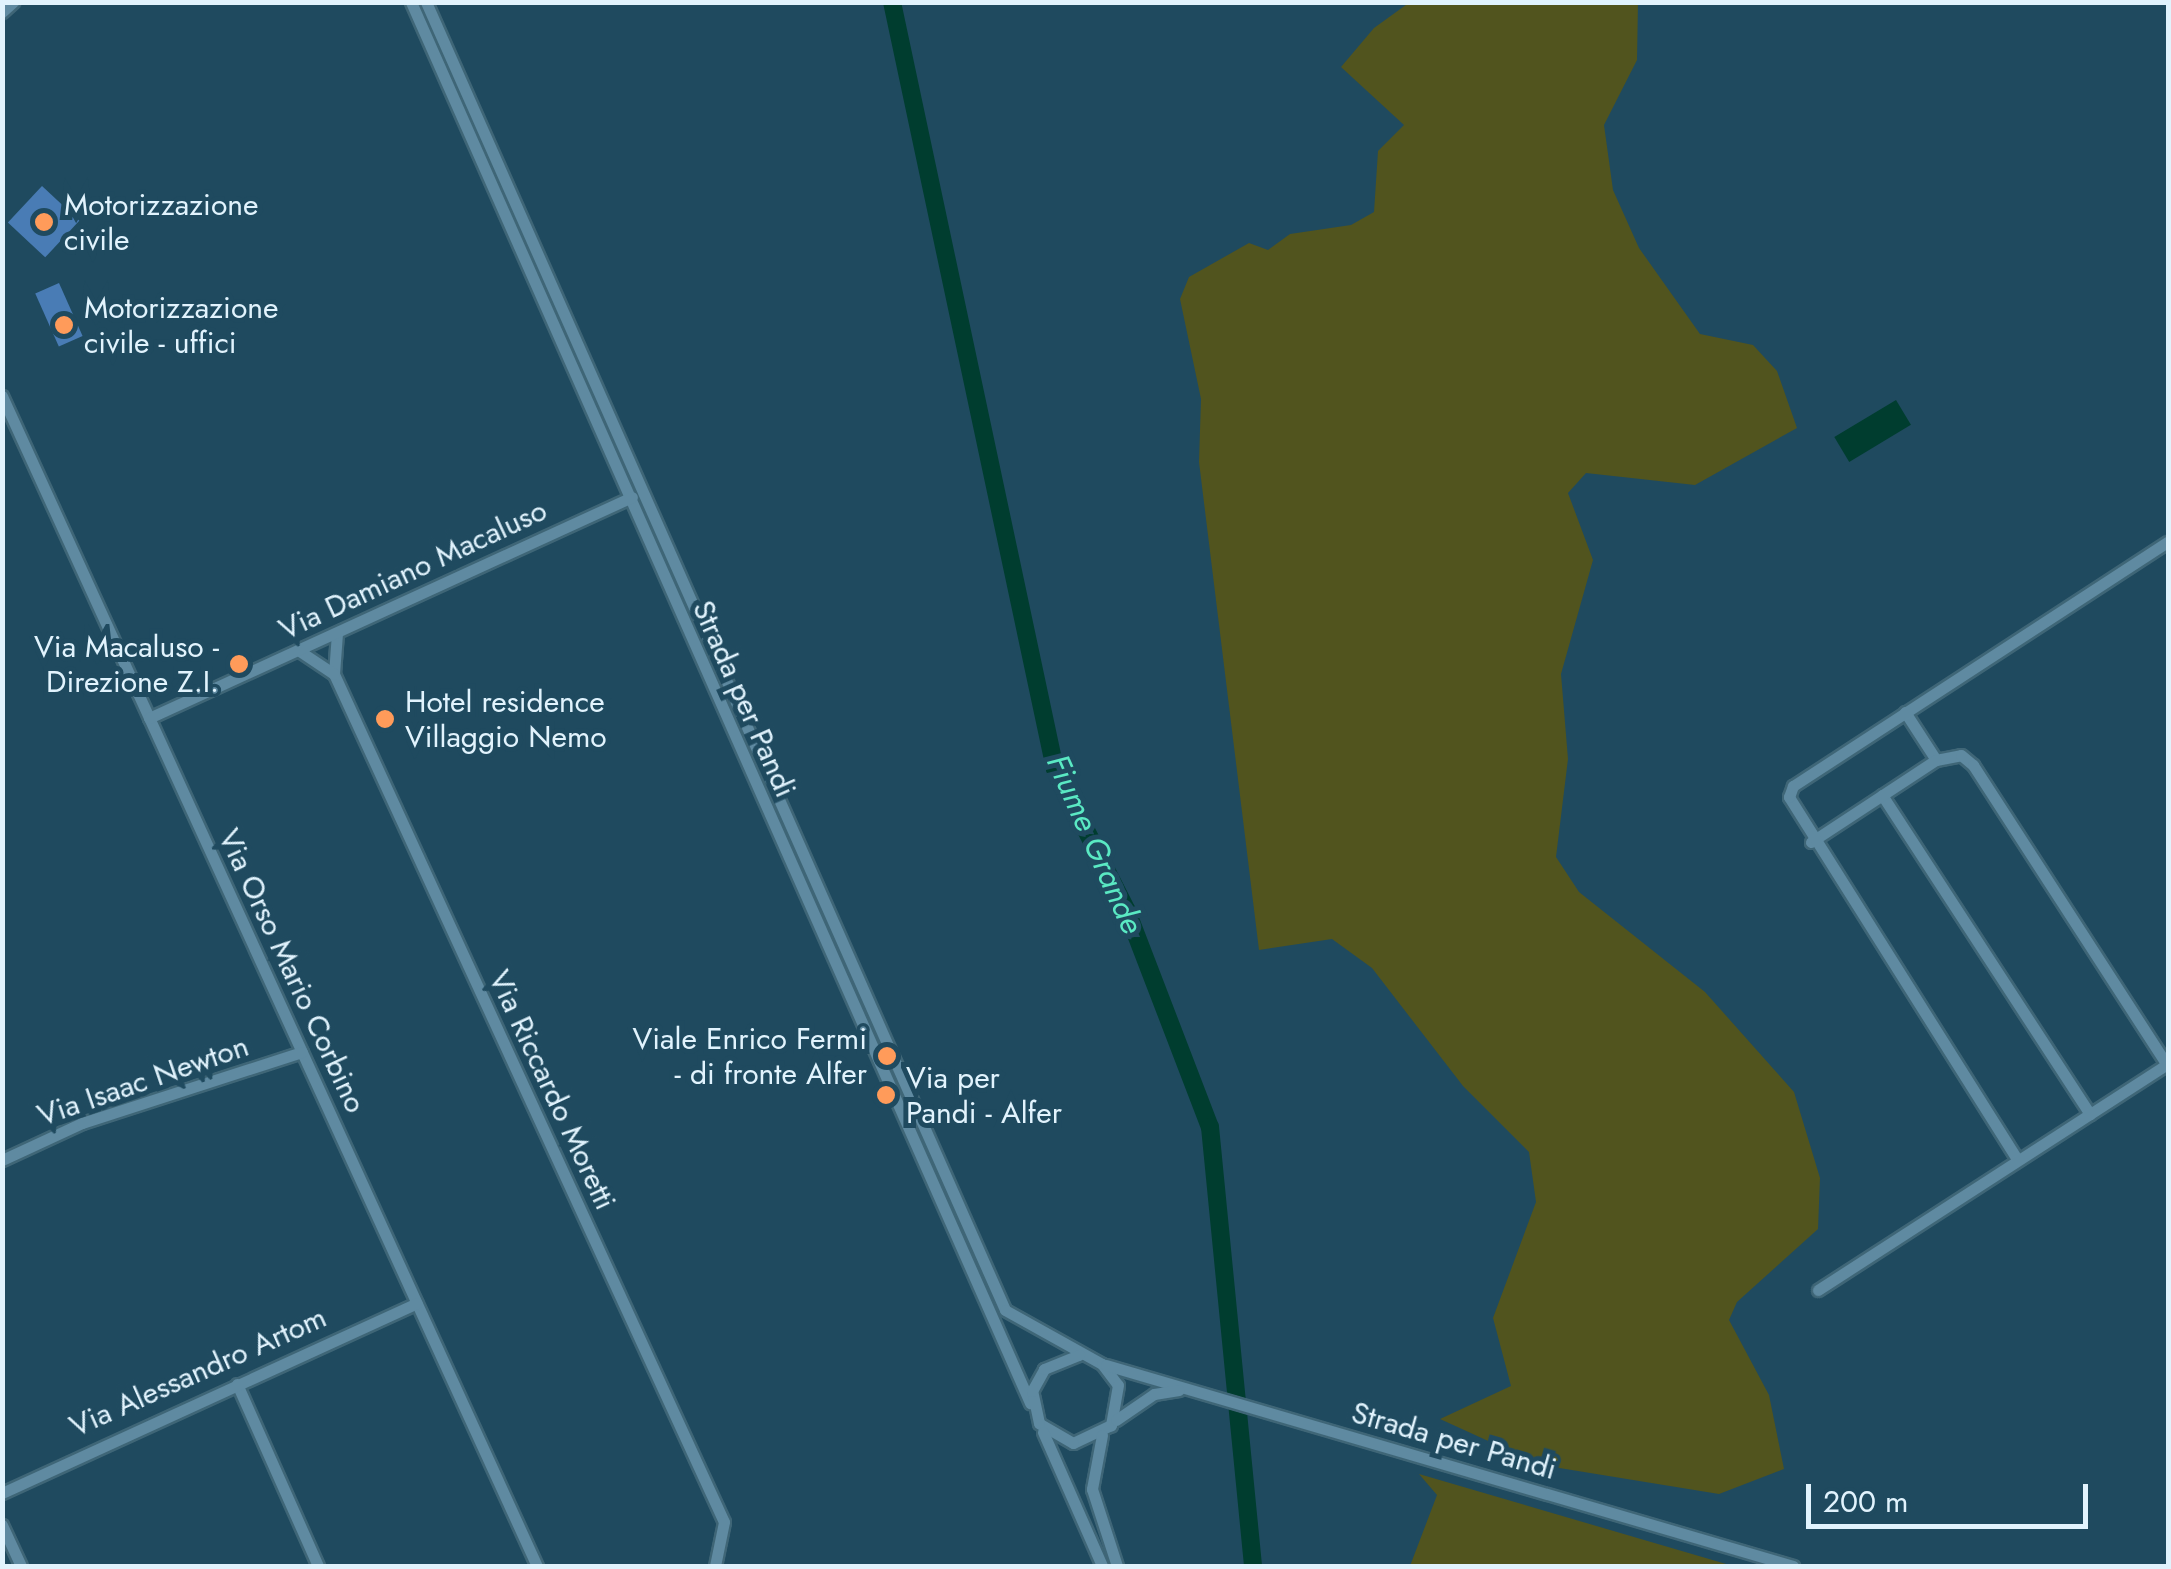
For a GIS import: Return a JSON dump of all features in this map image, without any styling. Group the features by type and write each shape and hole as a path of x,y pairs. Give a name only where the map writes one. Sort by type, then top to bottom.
{"street":[{"path":"2,12 13,2"},
{"name":"Strada per Pandi","path":"411,2 1102,1566"},
{"name":"Strada per Pandi","path":"426,2 1005,1310 1079,1355 1102,1364 1793,1566"},
{"name":"Via Orso Mario Corbino","path":"2,396 537,1566"},
{"name":"Via Damiano Macaluso","path":"149,718 643,492"},
{"path":"2017,1159 1790,808 1793,786 2168,542"},
{"name":"Via Riccardo Moretti","path":"336,632 334,674 724,1522 724,1554 715,1566"},
{"path":"298,650 334,674"},
{"path":"1905,712 1936,760"},
{"path":"1811,842 1936,760 1962,756 1973,765 2168,1065 1818,1290"},
{"path":"1882,796 2090,1114"},
{"name":"Via Isaac Newton","path":"2,1160 82,1123 302,1052"},
{"name":"Via Alessandro Artom","path":"2,1492 417,1303"},
{"path":"1079,1355 1044,1368 1032,1391 1037,1419 1073,1443 1107,1430 1154,1394 1188,1390"},
{"path":"1102,1364 1120,1399 1107,1430 1092,1489 1117,1566"},
{"path":"237,1384 318,1566"},
{"path":"2,1524 21,1566"}],"shaded area":[{"path":"1410,2 1638,3 1637,60 1604,125 1613,190 1639,248 1700,334 1753,345 1777,371 1797,428 1695,485 1586,473 1568,493 1593,560 1561,674 1568,759 1556,857 1579,892 1705,992 1794,1092 1820,1178 1818,1229 1737,1302 1729,1320 1769,1395 1784,1469 1719,1494 1541,1465 1440,1419 1511,1386 1493,1318 1536,1202 1529,1152 1463,1086 1372,968 1332,939 1259,950 1199,462 1201,399 1180,299 1189,277 1249,243 1268,250 1290,234 1351,225 1374,212 1378,151 1404,125 1341,67 1374,28"},
{"path":"1896,400 1911,425 1849,462 1834,437"},
{"path":"1419,1474 1733,1566 1410,1566 1437,1495"}],"building":[{"name":"Motorizzazione civile","path":"42,186 79,221 45,257 8,223"},
{"name":"Motorizzazione civile - uffici","path":"59,283 83,336 59,347 35,294"}],"waterway":[{"name":"Fiume Grande","path":"892,2 1055,769 1127,911 1210,1127 1253,1566"}],"place":[{"name":"Motorizzazione civile","path":"44,222"},
{"name":"Motorizzazione civile - uffici","path":"64,325"},
{"name":"Via Macaluso - Direzione Z.I.","path":"239,664"},
{"name":"Hotel residence Villaggio Nemo","path":"385,719"},
{"name":"Viale Enrico Fermi - di fronte Alfer","path":"887,1056"},
{"name":"Via per Pandi - Alfer","path":"886,1095"}]}
